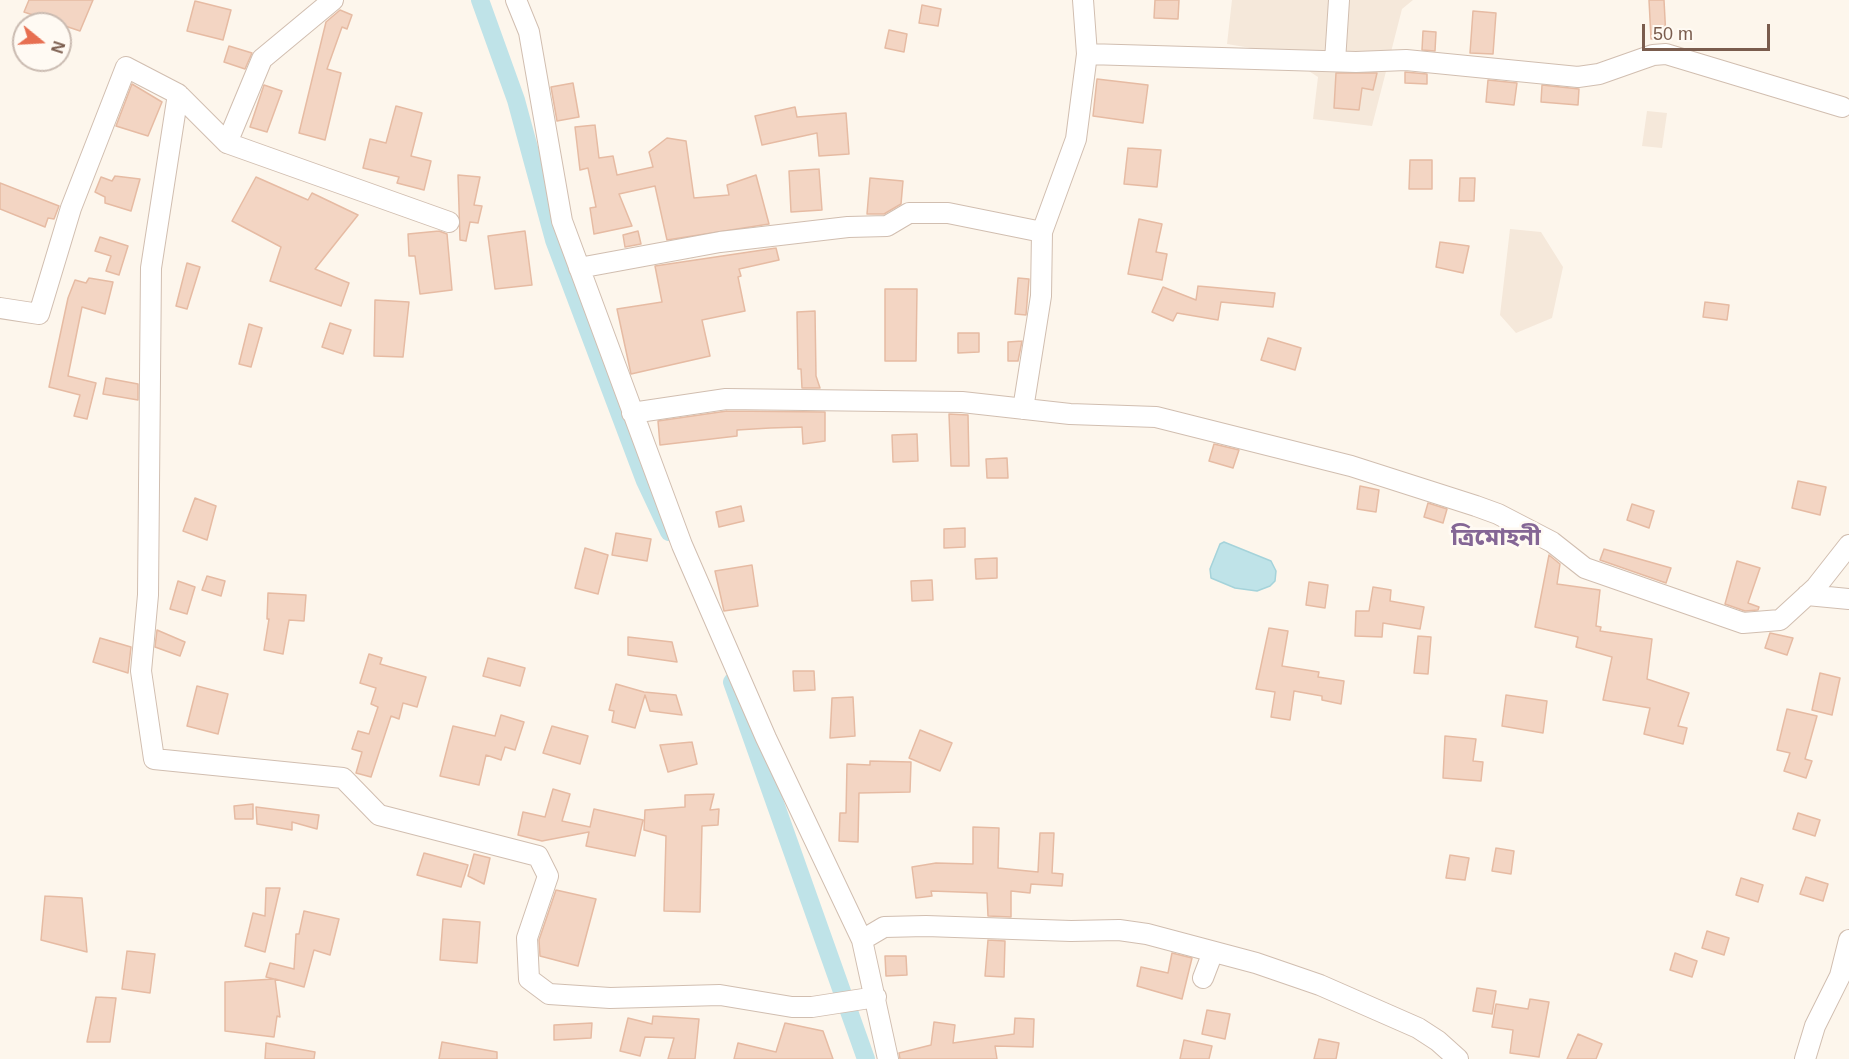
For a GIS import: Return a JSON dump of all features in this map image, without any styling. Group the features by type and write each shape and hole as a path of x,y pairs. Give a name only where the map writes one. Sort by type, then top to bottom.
{"street":[{"path":"227,143 262,58 333,0"},
{"path":"516,0 529,32 562,221 682,545 766,738 862,940 870,998 888,1059"},
{"path":"1023,409 1041,297 1042,232 1076,139 1087,54 1083,0"},
{"path":"1335,61 1339,0"},
{"path":"1087,54 1335,61 1406,60 1578,77 1599,74 1653,55 1666,54 1842,107"},
{"path":"0,308 39,314 71,208 126,67 178,94 227,143 449,222"},
{"path":"178,94 151,268 148,595 141,671 154,759 343,778 379,815 538,856 548,876 527,938 529,979 549,994 610,998 720,995 792,1007 812,1007 870,998"},
{"path":"579,268 720,242 848,227 886,226 909,213 948,213 1042,232"},
{"path":"632,412 726,399 962,402 1023,409 1174,420 1413,484 1498,514 1552,543 1585,568 1743,623 1780,620 1807,595 1849,545"},
{"path":"1807,595 1849,599"},
{"path":"862,940 884,927 967,926 1063,931 1119,930 1165,938 1295,976 1385,1012 1438,1041 1458,1059"},
{"path":"1805,1059 1815,1026 1840,976 1849,940"},
{"path":"1203,978 1213,952"}],"shaded area":[{"path":"1232,0 1413,0 1402,9 1372,126 1313,119 1318,77 1281,53 1227,44"},
{"path":"1647,111 1667,113 1662,148 1642,146"},
{"path":"1510,229 1541,232 1563,267 1552,318 1516,333 1500,315"}],"water":[{"path":"1224,542 1271,561 1276,571 1275,581 1270,586 1257,591 1235,588 1211,578 1210,569 1220,544"}],"building":[{"path":"29,0 93,0 80,31 72,28 72,12 24,12"},
{"path":"1155,0 1179,0 1178,19 1154,18"},
{"path":"1649,0 1664,0 1666,38 1651,39"},
{"path":"195,1 231,10 223,40 187,31"},
{"path":"922,5 941,9 938,26 919,23"},
{"path":"340,10 352,15 347,29 342,27 327,69 341,73 325,140 299,133 326,22"},
{"path":"1473,11 1496,13 1493,54 1470,53"},
{"path":"889,30 907,34 904,52 885,48"},
{"path":"1423,31 1436,32 1435,51 1422,50"},
{"path":"229,46 252,53 245,69 224,62"},
{"path":"1405,72 1427,74 1427,84 1405,83"},
{"path":"1336,73 1377,73 1373,90 1362,88 1359,110 1334,108"},
{"path":"1097,79 1148,85 1143,123 1093,116"},
{"path":"1488,80 1517,83 1514,105 1486,102"},
{"path":"573,83 579,117 557,121 551,87"},
{"path":"132,84 162,102 148,136 116,126"},
{"path":"264,85 282,91 267,132 250,127"},
{"path":"1542,85 1579,89 1578,105 1541,102"},
{"path":"396,106 422,113 411,156 431,161 424,190 397,183 399,177 363,168 370,139 386,143"},
{"path":"795,107 797,117 846,113 849,154 819,156 817,133 762,145 755,116"},
{"path":"595,125 599,158 613,156 617,175 653,167 649,152 667,138 686,141 694,198 729,195 727,185 756,175 769,224 667,240 655,186 619,194 632,226 594,234 590,208 596,207 588,168 580,170 575,127"},
{"path":"1128,148 1161,150 1157,187 1124,184"},
{"path":"1410,160 1432,160 1432,189 1409,189"},
{"path":"819,169 822,210 791,212 789,171"},
{"path":"458,175 480,177 474,205 482,206 478,223 470,222 466,241 460,240"},
{"path":"115,176 140,179 131,211 105,203 105,197 95,192 101,177 112,181"},
{"path":"256,177 308,200 312,193 358,215 315,269 349,283 341,306 270,281 281,247 232,221"},
{"path":"870,178 903,181 901,204 884,214 867,214"},
{"path":"1460,178 1475,178 1474,201 1459,201"},
{"path":"0,183 59,206 54,219 48,218 45,227 0,209"},
{"path":"1139,219 1162,224 1156,252 1167,254 1162,280 1128,274"},
{"path":"439,231 447,234 452,290 420,294 415,256 409,256 408,234"},
{"path":"525,231 532,285 495,289 488,236"},
{"path":"638,231 641,244 625,247 623,235"},
{"path":"100,237 128,246 119,275 106,271 111,256 95,251"},
{"path":"1440,242 1469,246 1463,273 1436,267"},
{"path":"776,248 779,260 739,269 741,276 738,277 745,311 702,320 710,356 631,374 617,309 662,302 655,266"},
{"path":"187,263 200,267 187,309 176,306"},
{"path":"89,278 113,282 105,314 82,307 68,376 96,383 87,419 74,416 80,395 49,387 68,298 75,280 86,283"},
{"path":"1018,278 1029,279 1026,315 1015,314"},
{"path":"1198,286 1275,293 1273,307 1221,302 1218,320 1177,313 1173,321 1152,312 1163,287 1196,300"},
{"path":"885,289 917,289 916,361 885,361"},
{"path":"375,300 409,302 403,357 374,356"},
{"path":"1705,302 1729,305 1727,320 1703,317"},
{"path":"815,311 816,376 820,388 802,388 801,369 798,369 797,312"},
{"path":"330,323 351,330 343,354 322,347"},
{"path":"249,324 262,328 251,367 239,364"},
{"path":"958,333 979,333 979,352 958,353"},
{"path":"1268,338 1301,348 1295,370 1261,360"},
{"path":"1022,341 1018,361 1008,361 1008,342"},
{"path":"106,378 138,384 138,400 103,394"},
{"path":"727,411 825,412 825,441 803,444 802,427 737,430 737,436 660,445 658,421"},
{"path":"949,414 968,415 969,466 951,466"},
{"path":"917,434 918,461 893,462 892,435"},
{"path":"1214,444 1239,450 1233,468 1209,461"},
{"path":"1007,458 1008,478 987,478 986,459"},
{"path":"1798,481 1826,487 1820,515 1792,508"},
{"path":"1360,486 1379,490 1376,512 1357,509"},
{"path":"195,498 216,506 207,540 183,531"},
{"path":"1428,503 1447,509 1443,523 1424,517"},
{"path":"1632,504 1654,511 1649,528 1627,520"},
{"path":"741,506 744,521 719,527 716,512"},
{"path":"965,528 965,547 944,548 944,529"},
{"path":"616,533 651,539 647,561 612,555"},
{"path":"585,548 608,555 598,594 575,588"},
{"path":"1604,549 1671,568 1666,583 1600,560"},
{"path":"1549,555 1560,564 1557,584 1600,590 1596,626 1601,627 1600,631 1652,639 1647,679 1689,693 1678,726 1687,728 1683,744 1644,734 1650,708 1603,700 1612,657 1576,647 1578,637 1535,627"},
{"path":"997,558 997,578 976,579 975,559"},
{"path":"1737,561 1760,568 1748,603 1759,607 1758,610 1745,611 1725,604"},
{"path":"752,565 758,606 724,611 715,571"},
{"path":"207,576 225,581 221,596 202,590"},
{"path":"932,580 933,600 912,601 911,581"},
{"path":"178,581 195,587 187,614 170,609"},
{"path":"1309,582 1328,585 1325,608 1306,605"},
{"path":"1373,587 1391,590 1390,601 1424,607 1420,629 1383,623 1382,637 1355,636 1356,611 1369,611"},
{"path":"268,593 306,595 304,621 289,620 283,654 264,650 269,619 267,619"},
{"path":"1269,628 1288,631 1282,666 1319,672 1318,677 1344,681 1341,704 1322,700 1322,696 1294,691 1290,720 1271,717 1275,692 1256,689"},
{"path":"157,630 185,642 180,656 155,647"},
{"path":"1770,633 1793,638 1787,655 1765,648"},
{"path":"1418,636 1431,637 1428,674 1414,673"},
{"path":"628,637 672,642 677,662 628,655"},
{"path":"100,638 131,647 128,673 93,662"},
{"path":"369,654 382,658 380,664 426,677 417,707 403,703 399,719 391,716 371,777 356,773 362,752 352,749 358,731 369,734 378,707 371,704 376,688 360,683"},
{"path":"488,658 525,668 520,686 483,676"},
{"path":"793,671 814,671 815,690 794,691"},
{"path":"1820,673 1840,678 1832,715 1812,710"},
{"path":"616,684 644,692 676,695 682,715 650,711 645,695 635,728 612,722 614,711 609,710"},
{"path":"197,686 228,694 218,734 187,726"},
{"path":"1506,695 1547,701 1543,733 1502,726"},
{"path":"853,697 855,736 830,738 832,698"},
{"path":"1787,709 1817,716 1805,759 1812,761 1806,778 1784,771 1790,753 1777,750"},
{"path":"501,715 524,722 515,750 505,747 501,760 486,755 479,785 440,776 453,726 495,736"},
{"path":"552,726 588,736 580,764 543,753"},
{"path":"920,730 952,743 940,771 909,758"},
{"path":"1445,736 1476,739 1473,761 1483,762 1481,781 1443,778"},
{"path":"692,742 697,764 668,772 660,745"},
{"path":"870,761 911,762 910,792 859,793 858,842 839,841 840,813 846,813 847,764 870,765"},
{"path":"553,789 570,794 562,821 590,827 594,809 643,820 635,856 586,846 589,832 542,841 518,835 523,812 545,817"},
{"path":"714,794 710,810 719,809 718,825 702,826 700,912 664,911 666,836 644,830 645,810 685,807 685,795"},
{"path":"253,804 253,819 235,819 234,806"},
{"path":"256,807 319,815 317,829 292,822 292,830 257,824"},
{"path":"1798,813 1820,820 1815,836 1793,829"},
{"path":"973,827 999,828 998,868 1038,872 1040,833 1054,833 1052,873 1063,874 1062,886 1031,884 1030,893 1011,891 1011,917 988,916 987,893 931,891 932,896 916,898 912,867 936,863 973,864"},
{"path":"1496,848 1514,851 1511,874 1492,871"},
{"path":"424,853 468,865 461,887 417,875"},
{"path":"474,854 490,858 484,884 468,876"},
{"path":"1450,855 1469,858 1465,880 1446,878"},
{"path":"1806,877 1828,884 1823,901 1800,894"},
{"path":"1741,878 1763,885 1758,902 1736,895"},
{"path":"266,888 280,888 265,952 245,946 253,913 265,916"},
{"path":"556,890 596,899 578,966 540,956 539,940"},
{"path":"45,896 82,898 87,952 41,940"},
{"path":"304,911 339,919 330,955 314,950 304,987 275,979 280,1017 277,1016 274,1037 225,1031 225,982 274,979 266,977 270,963 294,969 296,934 299,934"},
{"path":"443,919 480,922 477,963 440,960"},
{"path":"1707,931 1729,938 1724,955 1702,948"},
{"path":"988,940 1005,941 1004,977 985,976"},
{"path":"127,951 155,954 150,993 122,989"},
{"path":"1172,953 1192,958 1182,999 1137,986 1141,967 1168,973"},
{"path":"1675,953 1697,961 1692,977 1670,970"},
{"path":"885,956 906,956 907,975 886,976"},
{"path":"1477,988 1496,991 1492,1014 1473,1011"},
{"path":"96,997 116,998 110,1042 87,1042"},
{"path":"1530,999 1549,1002 1539,1057 1510,1053 1513,1030 1492,1027 1496,1004 1528,1009"},
{"path":"1207,1010 1230,1014 1225,1039 1202,1034"},
{"path":"653,1016 699,1019 695,1059 668,1059 674,1038 645,1037 640,1056 620,1051 628,1018 652,1024"},
{"path":"1015,1018 1034,1019 1033,1047 995,1046 997,1059 900,1059 899,1053 931,1045 934,1022 955,1025 953,1043 1014,1034"},
{"path":"592,1023 591,1038 554,1040 554,1025"},
{"path":"785,1023 823,1031 833,1059 734,1059 738,1043 776,1052"},
{"path":"1578,1034 1602,1044 1596,1059 1567,1059"},
{"path":"1319,1039 1339,1043 1336,1059 1314,1059"},
{"path":"1184,1040 1212,1046 1209,1059 1180,1059"},
{"path":"442,1042 497,1052 497,1059 439,1059"},
{"path":"266,1043 315,1052 314,1059 265,1059"}],"waterway":[{"path":"480,0 516,100 554,240 645,481 669,532"},
{"path":"732,682 866,1059"}],"district":[{"name":"ত্রিমোহনী","path":"1496,538"}]}
